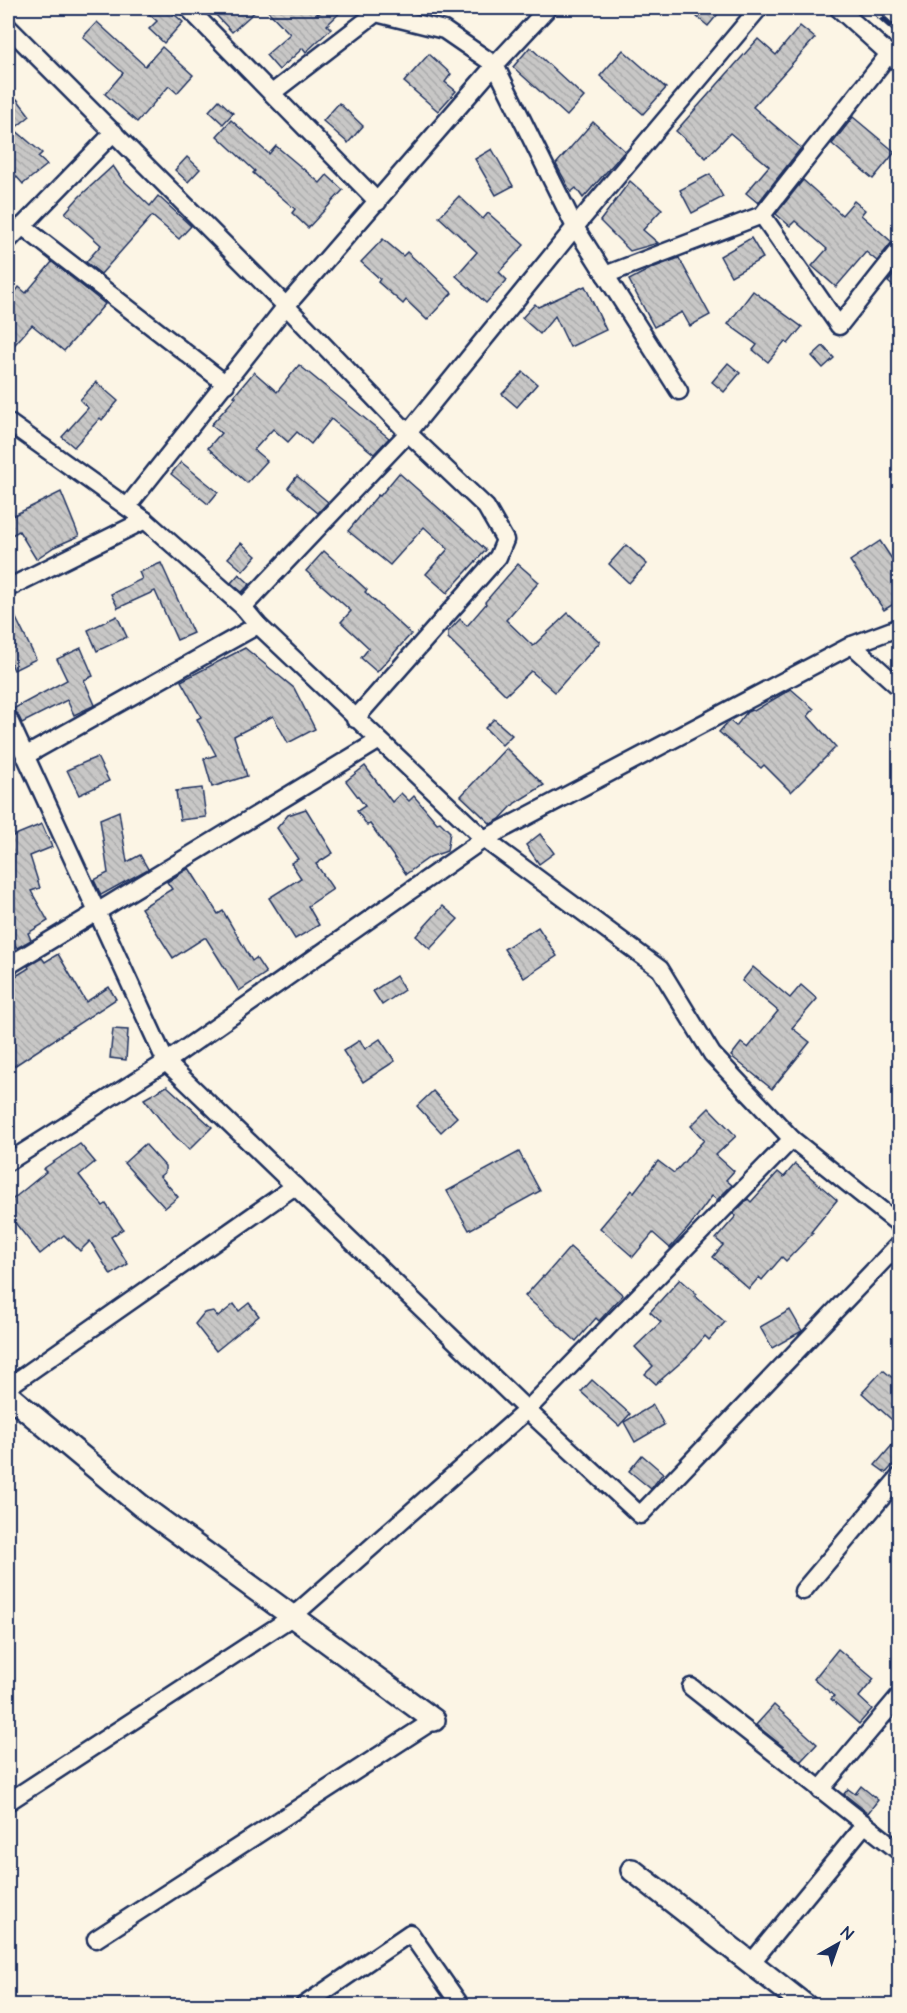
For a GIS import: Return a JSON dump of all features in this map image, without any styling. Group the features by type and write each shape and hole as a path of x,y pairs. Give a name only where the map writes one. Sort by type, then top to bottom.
{"street":[{"path":"188,8 378,202"},
{"path":"127,507 286,306 495,65 548,8"},
{"path":"243,607 408,433 575,227 759,8"},
{"path":"605,275 762,214 894,59 838,8"},
{"path":"272,93 376,13 444,30 495,65 575,227 679,391"},
{"path":"8,27 286,306 408,433 486,507 505,540 498,557 355,719"},
{"path":"8,241 114,132"},
{"path":"762,214 838,326 900,249"},
{"path":"22,226 226,384"},
{"path":"8,422 145,520 243,607 258,625 355,719 484,839 660,969 712,1054 792,1139 900,1225"},
{"path":"8,588 145,520"},
{"path":"25,756 258,625"},
{"path":"8,1162 166,1062 484,839 852,645 900,627"},
{"path":"852,645 900,688"},
{"path":"8,718 166,1062 527,1410 640,1515 900,1243"},
{"path":"8,966 378,741"},
{"path":"8,1802 292,1617 527,1410 792,1139"},
{"path":"8,1387 295,1186"},
{"path":"8,1395 140,1505 434,1720 96,1939"},
{"path":"804,1591 900,1476"},
{"path":"691,1687 900,1852"},
{"path":"820,1790 900,1695"},
{"path":"751,1963 865,1824"},
{"path":"632,1870 806,2006"},
{"path":"303,2006 410,1933 461,2006"}],"building":[{"path":"142,8 167,8 183,22 164,43 149,29 157,21"},
{"path":"224,8 259,8 232,32 216,15"},
{"path":"265,8 311,8 318,14 325,8 345,8 327,25 331,29 306,52 303,48 279,70 266,55 290,34"},
{"path":"704,8 723,8 708,26 697,17"},
{"path":"97,22 145,66 162,47 193,75 177,93 169,86 137,122 105,94 123,73 83,37"},
{"path":"800,26 815,38 753,107 801,148 758,203 746,193 769,166 730,133 706,158 676,131 758,39 776,55"},
{"path":"530,47 584,97 567,116 513,67"},
{"path":"623,50 666,88 643,114 600,76"},
{"path":"429,54 451,74 445,82 456,91 438,111 404,82"},
{"path":"17,99 30,116 14,129 42,153 38,157 47,165 23,184 8,167 8,106"},
{"path":"219,100 233,113 223,124 209,111"},
{"path":"339,103 363,126 348,143 323,121"},
{"path":"853,117 895,152 873,179 832,144"},
{"path":"231,120 269,154 276,146 320,183 327,175 343,190 308,228 292,213 295,209 253,173 255,171 217,136"},
{"path":"593,122 625,151 583,198 576,188 571,192 556,164"},
{"path":"492,149 513,186 496,195 475,159"},
{"path":"187,157 200,169 188,182 175,170"},
{"path":"113,166 122,179 150,206 158,196 191,226 179,239 152,216 101,274 86,262 101,245 65,213"},
{"path":"710,174 723,197 692,213 680,190"},
{"path":"803,180 842,215 854,201 865,210 861,215 892,242 877,261 866,252 836,287 812,266 827,249 795,221 790,226 776,214"},
{"path":"630,181 662,209 643,230 658,243 630,251 600,221"},
{"path":"459,196 483,219 488,213 524,245 499,272 507,280 486,303 456,276 477,252 439,217"},
{"path":"751,238 763,258 731,276 720,256"},
{"path":"383,239 403,256 407,252 420,262 452,293 427,320 406,300 403,304 378,282 380,279 361,262"},
{"path":"679,258 710,315 690,326 682,312 654,327 629,280"},
{"path":"52,262 105,304 64,351 32,325 8,352 8,302 19,287 26,293"},
{"path":"900,267 900,292 888,282"},
{"path":"585,286 606,330 570,347 555,316 540,334 522,318 535,304 538,307"},
{"path":"753,291 802,327 788,344 785,341 768,362 753,350 757,345 728,324"},
{"path":"823,346 834,358 823,368 812,356"},
{"path":"728,363 740,373 724,392 712,382"},
{"path":"299,365 389,438 374,454 331,419 311,444 297,432 288,442 273,429 254,450 267,461 247,483 208,448 221,433 211,425 254,372 277,392"},
{"path":"523,372 537,384 517,407 502,394"},
{"path":"96,382 118,401 74,447 62,437 88,408 80,400"},
{"path":"181,462 218,492 208,504 171,474"},
{"path":"399,473 486,550 447,593 426,574 448,549 424,527 390,565 348,531"},
{"path":"297,476 328,502 318,513 288,488"},
{"path":"61,492 79,536 54,547 36,559 19,531 8,537 8,518"},
{"path":"880,541 900,571 900,600 884,610 850,561"},
{"path":"241,543 256,556 243,571 228,558"},
{"path":"626,545 647,564 629,583 609,564"},
{"path":"324,551 411,634 377,672 361,658 369,648 341,622 351,611 306,571"},
{"path":"161,563 193,633 177,640 155,591 118,608 111,594 142,579 139,572"},
{"path":"518,564 539,582 506,620 533,646 568,613 600,642 555,692 531,671 506,695 448,638 448,632 460,619 467,626"},
{"path":"239,574 250,584 242,592 231,583"},
{"path":"8,602 36,659 14,670 8,656"},
{"path":"117,616 127,637 97,651 88,630"},
{"path":"81,648 93,676 84,680 95,705 74,715 67,700 22,723 13,709 67,680 57,659"},
{"path":"245,648 294,688 315,729 288,743 273,716 234,736 247,776 212,787 204,759 216,755 197,719 201,717 181,681"},
{"path":"791,689 814,709 808,716 836,747 791,792 764,765 761,768 719,732 730,721 736,726 747,712 754,711"},
{"path":"494,719 512,735 502,745 485,728"},
{"path":"506,748 544,785 515,803 500,819 491,824 461,796"},
{"path":"97,757 109,781 79,795 67,770"},
{"path":"365,766 392,802 401,793 409,801 414,796 437,823 440,822 450,832 447,851 430,857 406,874 370,824 367,825 357,811 365,806 346,781"},
{"path":"202,788 206,817 180,820 176,791"},
{"path":"306,809 333,853 316,864 333,889 308,906 319,925 295,939 269,898 301,878 291,863 298,859 277,828 288,815"},
{"path":"119,811 127,862 140,855 148,869 101,895 94,880 108,873 100,819"},
{"path":"42,824 52,847 30,856 40,888 31,891 48,921 28,933 31,940 17,948 12,940 8,942 8,912 14,908 8,887 8,838"},
{"path":"540,834 554,853 539,864 526,845"},
{"path":"189,868 218,914 223,911 252,961 256,958 266,973 239,991 206,938 173,958 141,908 172,889 167,882"},
{"path":"443,906 458,919 430,949 416,936"},
{"path":"538,927 557,956 524,978 504,949"},
{"path":"58,954 86,1002 109,987 116,999 8,1070 8,981 42,958 45,962"},
{"path":"753,967 790,998 801,985 817,999 792,1028 810,1042 772,1089 731,1056 741,1043 748,1048 778,1011 742,981"},
{"path":"396,976 404,990 382,1005 373,991"},
{"path":"113,1029 128,1030 126,1060 110,1058"},
{"path":"380,1039 395,1061 363,1082 343,1051 360,1040 365,1049"},
{"path":"167,1086 212,1127 189,1150 166,1127 144,1099"},
{"path":"433,1091 457,1117 441,1132 417,1106"},
{"path":"709,1108 736,1136 716,1155 734,1171 726,1180 732,1185 717,1200 712,1196 670,1248 653,1233 633,1257 600,1228 632,1190 634,1192 658,1161 674,1173 704,1140 691,1126"},
{"path":"80,1144 95,1162 79,1175 103,1206 106,1204 123,1229 111,1237 128,1264 111,1275 90,1241 80,1251 64,1235 40,1254 8,1214 8,1203 46,1172 43,1169"},
{"path":"145,1144 165,1166 165,1172 160,1176 178,1197 165,1208 124,1163"},
{"path":"519,1152 540,1191 469,1230 447,1191"},
{"path":"795,1164 837,1200 811,1232 813,1233 786,1261 782,1257 762,1280 759,1277 749,1289 713,1257 723,1245 716,1239 736,1216 733,1214 748,1199 751,1202 778,1172 784,1177"},
{"path":"570,1247 623,1295 599,1321 596,1318 576,1341 525,1296"},
{"path":"680,1279 697,1294 695,1296 725,1322 709,1340 705,1336 687,1357 656,1384 645,1374 653,1366 635,1347 661,1322 650,1312"},
{"path":"249,1303 259,1316 216,1351 195,1324 204,1313 213,1311 218,1317 234,1304 239,1311"},
{"path":"790,1310 802,1331 772,1348 760,1327"},
{"path":"883,1370 900,1384 900,1427 862,1393"},
{"path":"592,1380 630,1414 619,1426 581,1392"},
{"path":"653,1405 664,1425 635,1442 624,1422"},
{"path":"900,1436 900,1457 886,1473 875,1465"},
{"path":"642,1455 663,1473 651,1489 629,1471"},
{"path":"838,1649 874,1679 859,1697 872,1709 859,1724 831,1699 834,1696 814,1679"},
{"path":"774,1705 817,1744 801,1761 756,1725"},
{"path":"861,1786 878,1800 868,1813 844,1794 848,1789 855,1794"}],"railway":[{"path":"871,8 900,34"}]}
